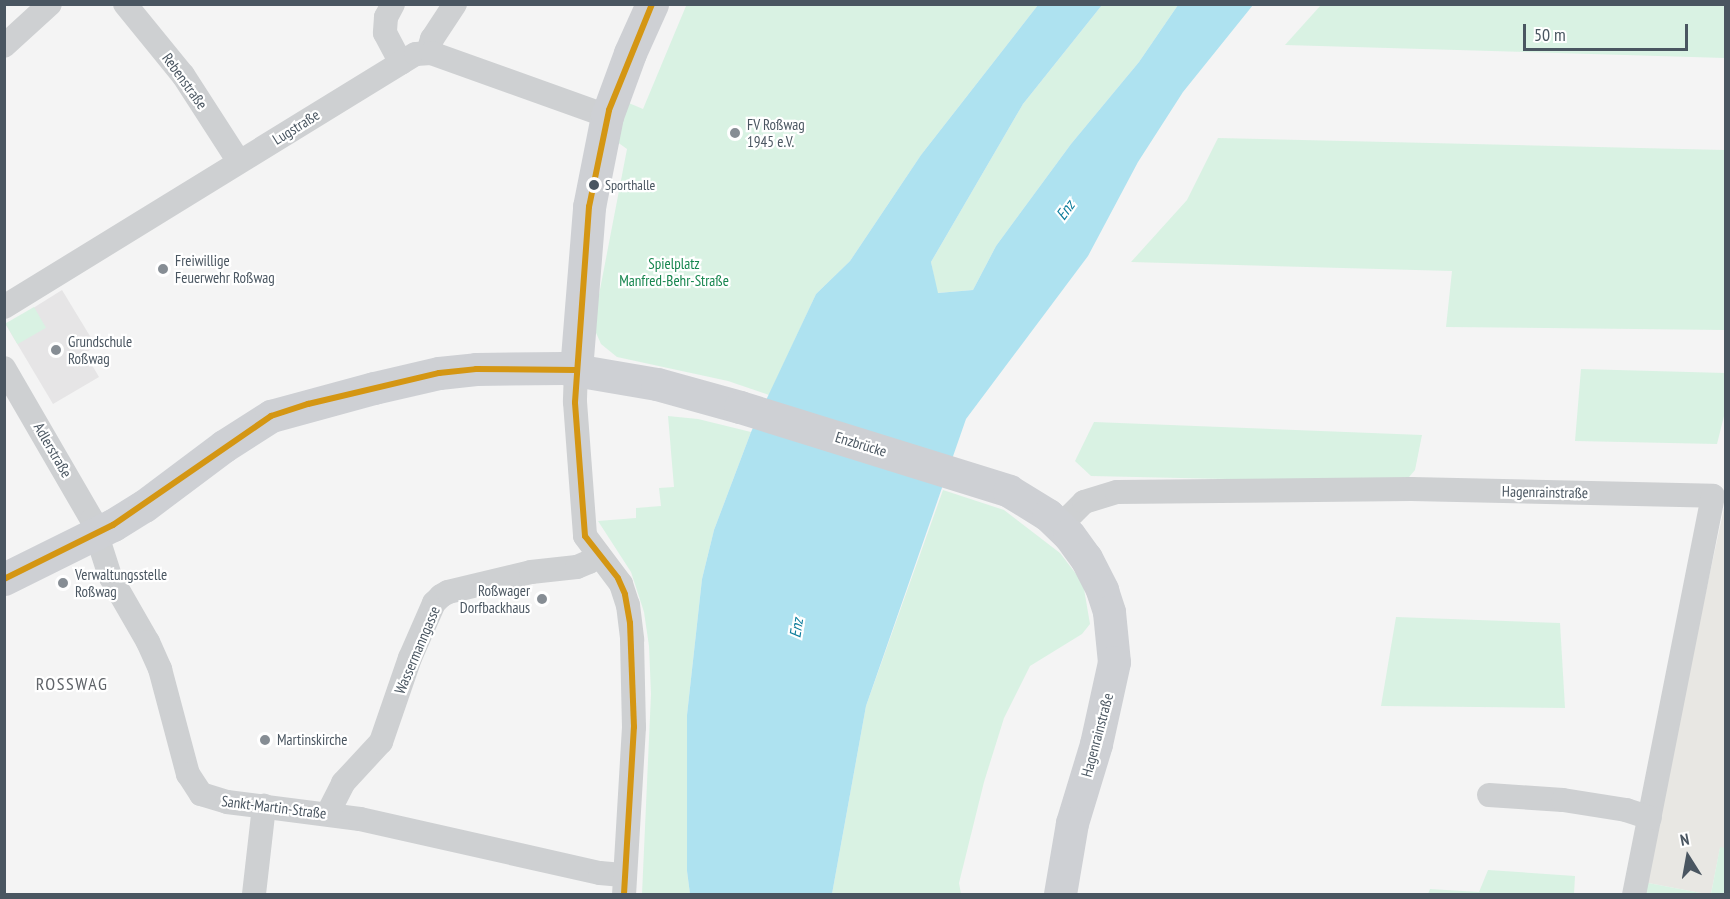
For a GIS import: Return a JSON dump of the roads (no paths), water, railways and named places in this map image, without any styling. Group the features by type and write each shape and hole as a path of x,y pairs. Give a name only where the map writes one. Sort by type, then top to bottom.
{"street":[{"path":"4,46 50,4"},
{"name":"Rebenstraße","path":"125,4 183,75 239,162"},
{"path":"393,4 386,17 385,33 401,63"},
{"path":"455,4 432,39 428,52 608,116"},
{"path":"625,885 633,727 632,640 625,594 614,573 587,540 584,530 575,402 576,369 589,207 608,116 630,53 652,4"},
{"name":"Lugstraße","path":"4,308 401,63 416,54 428,52"},
{"name":"Adlerstraße","path":"4,368 67,474 92,520 96,534"},
{"name":"Enzbrücke","path":"4,579 96,534 144,506 224,446 271,416 308,404 439,373 476,369 576,369 657,384 982,481 1022,498 1060,526"},
{"name":"Hagenrainstraße","path":"1060,894 1072,823 1096,744 1112,676 1112,625 1096,576 1078,546 1060,526 1084,502 1117,492 1411,489 1713,496 1634,894"},
{"name":"Sankt-Martin-Straße","path":"96,534 110,576 148,642 160,669 188,774 195,789 212,800 328,813 600,873 625,885"},
{"name":"Wassermanngasse","path":"328,813 343,783 381,742 410,658 435,603 441,596 448,592 531,572 577,567 589,562 598,554"},
{"path":"1489,795 1574,801 1626,810 1650,818"},
{"path":"254,894 264,806"}],"water":[{"name":"Enz","path":"1038,5 1102,5 1023,104 931,262 938,293 973,290 996,246 1071,144 1139,62 1178,5 1253,5 1183,92 1138,162 1088,256 966,419 866,706 832,894 690,894 687,871 687,715 702,579 714,530 751,432 816,294 850,261 921,155"}],"place":[{"name":"FV Roßwag 1945 e.V.","path":"735,133"},
{"name":"Sporthalle","path":"594,185"},
{"name":"Freiwillige Feuerwehr Roßwag","path":"163,269"},
{"name":"Grundschule Roßwag","path":"56,350"},
{"name":"Verwaltungsstelle Roßwag","path":"63,583"},
{"name":"Roßwager Dorfbackhaus","path":"542,599"},
{"name":"Martinskirche","path":"265,740"}],"district":[{"name":"ROSSWAG","path":"72,684"}],"park label":[{"name":"Spielplatz Manfred-Behr-Straße","path":"674,272"}]}
